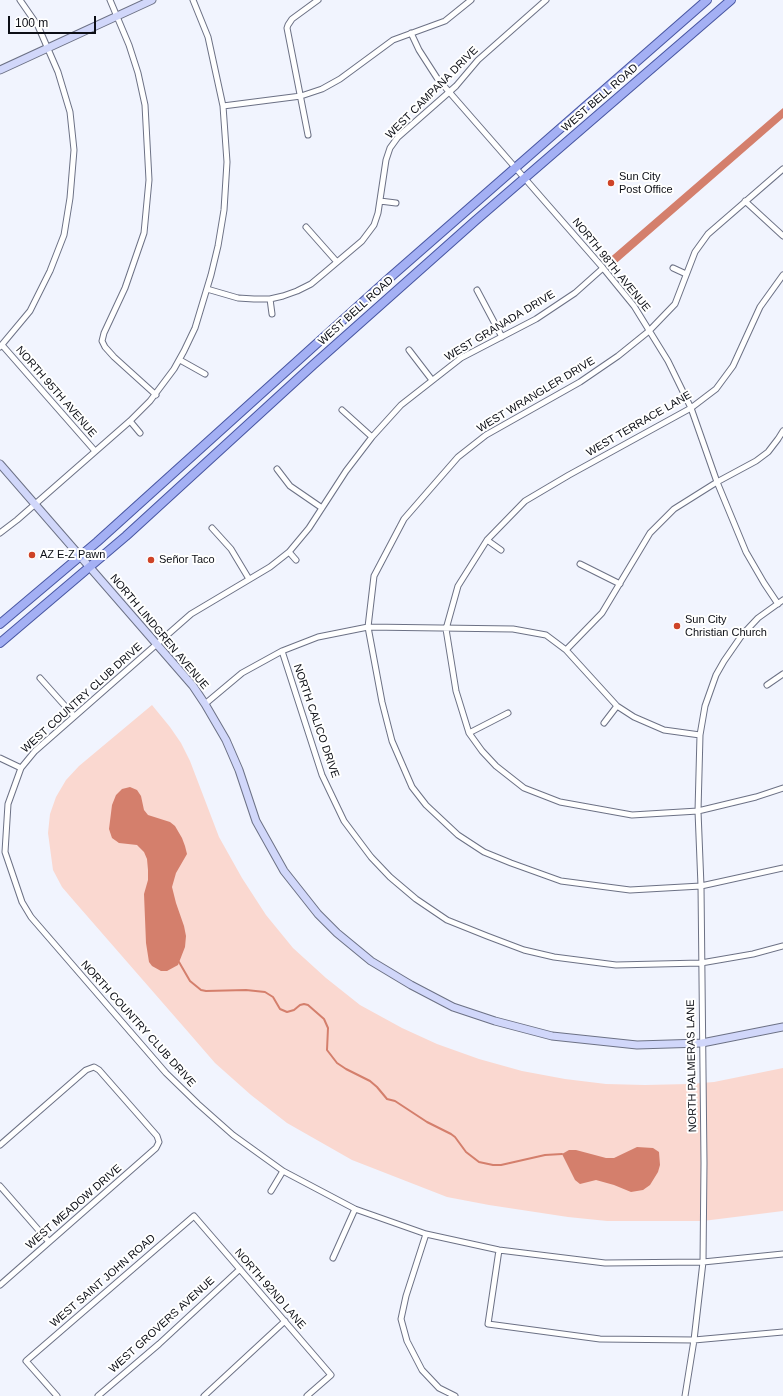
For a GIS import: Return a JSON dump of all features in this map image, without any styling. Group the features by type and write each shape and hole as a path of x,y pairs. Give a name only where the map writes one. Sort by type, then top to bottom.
{"main road":[{"name":"WEST BELL ROAD","path":"0,624 80,556 392,276 707,0"},
{"name":"WEST BELL ROAD","path":"0,643 126,536 396,291 730,0"}],"street":[{"path":"1,346 30,311 50,270 64,235 70,198 74,150 70,112 58,72 38,26 20,0"},
{"path":"110,0 129,45 138,73 145,106 149,180 144,233 125,288 104,333 102,341 105,348 114,357 156,394"},
{"path":"0,70 152,0"},
{"path":"0,533 130,421 156,394 180,360 194,328 207,289 218,246 225,195 226,148 223,106 208,37 193,0"},
{"path":"308,135 287,28 292,19 318,0"},
{"path":"223,106 301,96 322,89 334,83 388,43 399,37 450,18 471,0"},
{"name":"WEST CAMPANA DRIVE","path":"207,289 238,298 270,299 290,294 304,288 337,262 362,240 370,231 376,219 380,201 384,167 390,148 398,137 449,92 478,60 546,0"},
{"name":"NORTH 98TH AVENUE","path":"411,33 419,50 436,78 603,268 634,306 668,361 691,408 717,482 746,552 778,604"},
{"name":"WEST WRANGLER DRIVE","path":"783,169 708,234 695,252 675,304 649,330 618,356 580,382 486,435 458,457 404,519 374,576 368,627 382,702 392,741 412,787 426,805 458,835 484,852 561,881 630,890 701,886 783,868"},
{"path":"380,201 396,203"},
{"path":"745,201 783,236"},
{"path":"306,227 337,262"},
{"name":"WEST GRANADA DRIVE","path":"157,643 191,614 270,567 289,552 302,538 346,471 372,437 401,405 461,358 536,319 575,292 603,268"},
{"path":"673,268 686,274"},
{"name":"WEST TERRACE LANE","path":"446,629 458,586 486,540 525,501 691,408 716,389 733,366 760,307 783,275"},
{"path":"477,290 502,337"},
{"path":"270,299 272,314"},
{"name":"NORTH 95TH AVENUE","path":"1,346 95,452"},
{"path":"409,350 432,380"},
{"path":"180,360 205,374"},
{"path":"342,410 372,437"},
{"path":"130,421 140,433"},
{"path":"566,650 602,613 650,533 674,509 717,482 756,461 768,452 783,431"},
{"path":"778,439 783,444"},
{"name":"NORTH LINDGREN AVENUE","path":"0,464 186,677 221,730 235,760 256,821 284,871 318,914 337,933 371,961 411,985 453,1007 496,1021 552,1036 637,1045 702,1043 783,1027"},
{"path":"277,469 290,486 322,508"},
{"path":"212,528 231,550 249,579"},
{"path":"486,540 501,550"},
{"path":"289,552 296,560"},
{"path":"580,564 620,584"},
{"name":"NORTH PALMERAS LANE","path":"685,1396 694,1340 703,1262 704,1163 702,963 698,811 700,735 705,706 716,676 724,661 742,635 758,618 783,600"},
{"path":"205,704 242,673 282,651 318,637 368,627 513,629 546,635 566,650 616,706 634,717 664,730 700,735"},
{"path":"446,629 456,691 470,732 482,751 496,766 524,788 560,802 632,815 698,811 756,797 783,788"},
{"name":"WEST COUNTRY CLUB DRIVE","path":"15,884 2,853 8,804 21,768 35,751 157,643"},
{"name":"NORTH CALICO DRIVE","path":"282,651 322,775 344,821 371,857 390,877 416,899 447,920 524,950 554,957 616,965 702,963 753,954 783,946"},
{"path":"767,684 783,674"},
{"path":"40,678 74,716"},
{"path":"604,723 616,706"},
{"path":"470,732 508,713"},
{"path":"0,758 21,768"},
{"name":"NORTH COUNTRY CLUB DRIVE","path":"15,884 22,902 31,917 166,1073 233,1135 283,1171 355,1209 426,1234 499,1250 605,1263 703,1262"},
{"name":"WEST MEADOW DRIVE","path":"0,1145 86,1070 94,1067 100,1070 157,1136 159,1142 156,1148 0,1285"},
{"path":"271,1191 283,1171"},
{"path":"0,1186 49,1242"},
{"path":"333,1258 355,1209"},
{"name":"NORTH 92ND LANE","path":"194,1216 331,1375 307,1396"},
{"name":"WEST SAINT JOHN ROAD","path":"57,1396 26,1361 194,1216"},
{"path":"426,1234 406,1296 401,1319 407,1341 422,1370 439,1388 455,1396"},
{"path":"499,1250 488,1324 600,1339 694,1340 783,1332"},
{"path":"703,1262 783,1254"},
{"name":"WEST GROVERS AVENUE","path":"98,1396 159,1344 240,1269"},
{"path":"204,1396 285,1321"}],"shaded area":[{"path":"783,108 783,118 612,267 606,261"},
{"path":"152,705 181,743 190,761 219,837 242,878 266,915 293,948 326,978 360,1005 402,1028 437,1044 479,1059 522,1071 565,1079 606,1084 689,1084 714,1082 783,1068 783,1211 703,1221 607,1221 568,1217 447,1197 352,1160 287,1123 251,1095 215,1063 62,887 53,870 48,833 50,814 56,797 66,780 79,766"},
{"path":"130,787 137,790 141,796 144,810 148,815 170,822 175,826 182,838 187,854 176,873 172,887 184,926 186,936 185,947 178,965 167,971 161,971 152,966 149,962 146,943 144,894 148,880 147,859 144,852 137,845 119,843 112,838 109,829 112,805 116,795 122,789"},
{"path":"637,1147 653,1148 659,1152 660,1165 658,1172 650,1185 643,1190 631,1192 596,1180 580,1184 575,1180 562,1154 569,1150 576,1150 606,1158 614,1158"}],"waterway":[{"path":"179,962 190,981 201,990 246,990 265,992 273,997 280,1009 287,1012 294,1010 300,1005 308,1005 324,1019 328,1028 327,1050 337,1063 370,1081 387,1099 395,1101 427,1122 451,1134 466,1152 479,1162 501,1165 545,1155 562,1154"}],"place":[{"name":"Sun City Post Office","path":"611,183"},
{"name":"AZ E-Z Pawn","path":"32,555"},
{"name":"Señor Taco","path":"151,560"},
{"name":"Sun City Christian Church","path":"677,626"}]}
